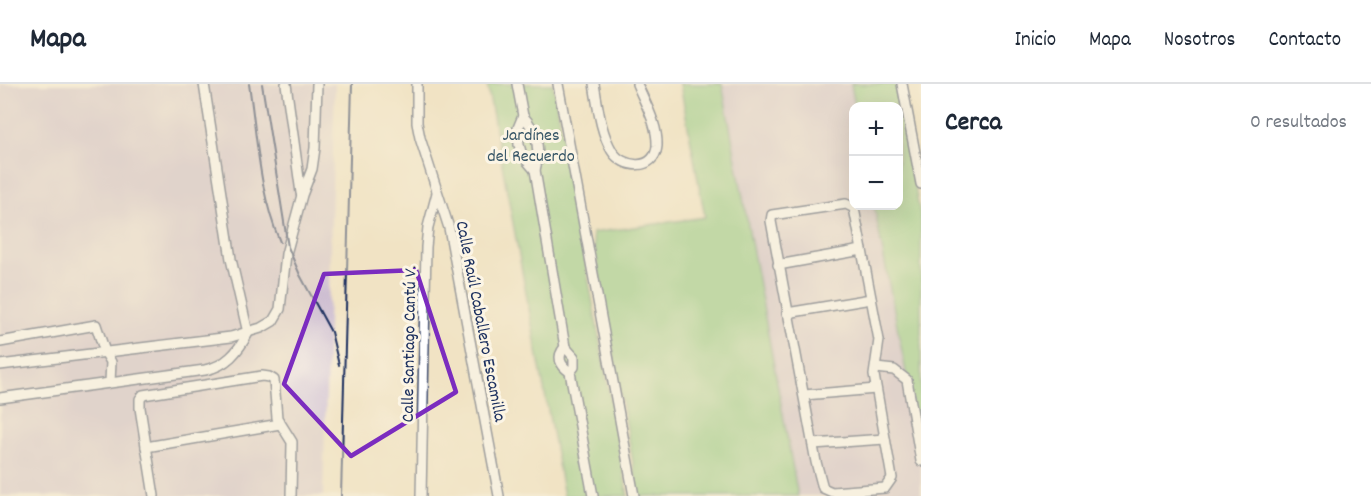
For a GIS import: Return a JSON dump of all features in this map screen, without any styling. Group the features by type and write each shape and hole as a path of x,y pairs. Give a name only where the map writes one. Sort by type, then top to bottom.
{"street":[{"path":"0,398 216,368 232,357 241,347 248,333 231,260 204,84"},
{"path":"286,84 302,195"},
{"path":"0,365 198,342 248,333 273,321 280,309 286,254 302,195 312,169 317,84"},
{"name":"Calle Raúl Caballero Escamilla","path":"417,84 417,123 449,228 499,496"},
{"path":"517,84 523,116 535,132 538,153 535,170 565,347 574,357 574,368 570,372"},
{"path":"558,84 634,496"},
{"path":"594,84 602,125 613,153 622,162 635,166 653,157 657,146 652,118 638,84"},
{"path":"902,84 920,169 921,184"},
{"path":"523,116 518,128 519,145 522,155 535,170"},
{"path":"910,124 921,123"},
{"name":"Calle Santiago Cantú V.","path":"421,496 426,247 428,227 437,193"},
{"path":"846,204 854,208 862,250 879,340 874,375 892,478 885,488 823,492 778,266 772,215 846,204"},
{"path":"778,266 862,250"},
{"path":"787,314 871,299"},
{"path":"0,342 96,326 111,362 110,382"},
{"path":"565,347 561,351 560,360 562,366 570,372 593,496"},
{"path":"876,368 894,370 907,380 921,461"},
{"path":"154,496 140,399 143,395 242,378 269,376 274,380 276,411 280,424 292,442 291,496"},
{"path":"804,395 876,390"},
{"path":"146,447 280,424"},
{"path":"813,444 885,438"}],"highlighted area":[{"path":"416,270 456,392 351,456 284,384 324,274"}],"shaded area":[{"path":"0,84 335,84 323,496 0,496"},
{"path":"722,84 851,84 854,102 849,102 849,210 875,210 921,450 921,496 798,496"}],"green space":[{"name":"Jardínes del Recuerdo","path":"487,84 553,84 628,496 564,496"},
{"path":"680,84 722,84 798,496 639,496 592,233 705,217"},
{"path":"851,84 896,84 899,102 854,102"},
{"path":"903,122 921,220 921,450 875,210 903,210"}],"railway":[{"path":"249,84 263,184 280,242"},
{"path":"262,84 288,247 300,275 331,332 339,365"},
{"path":"341,496 352,84"}]}
